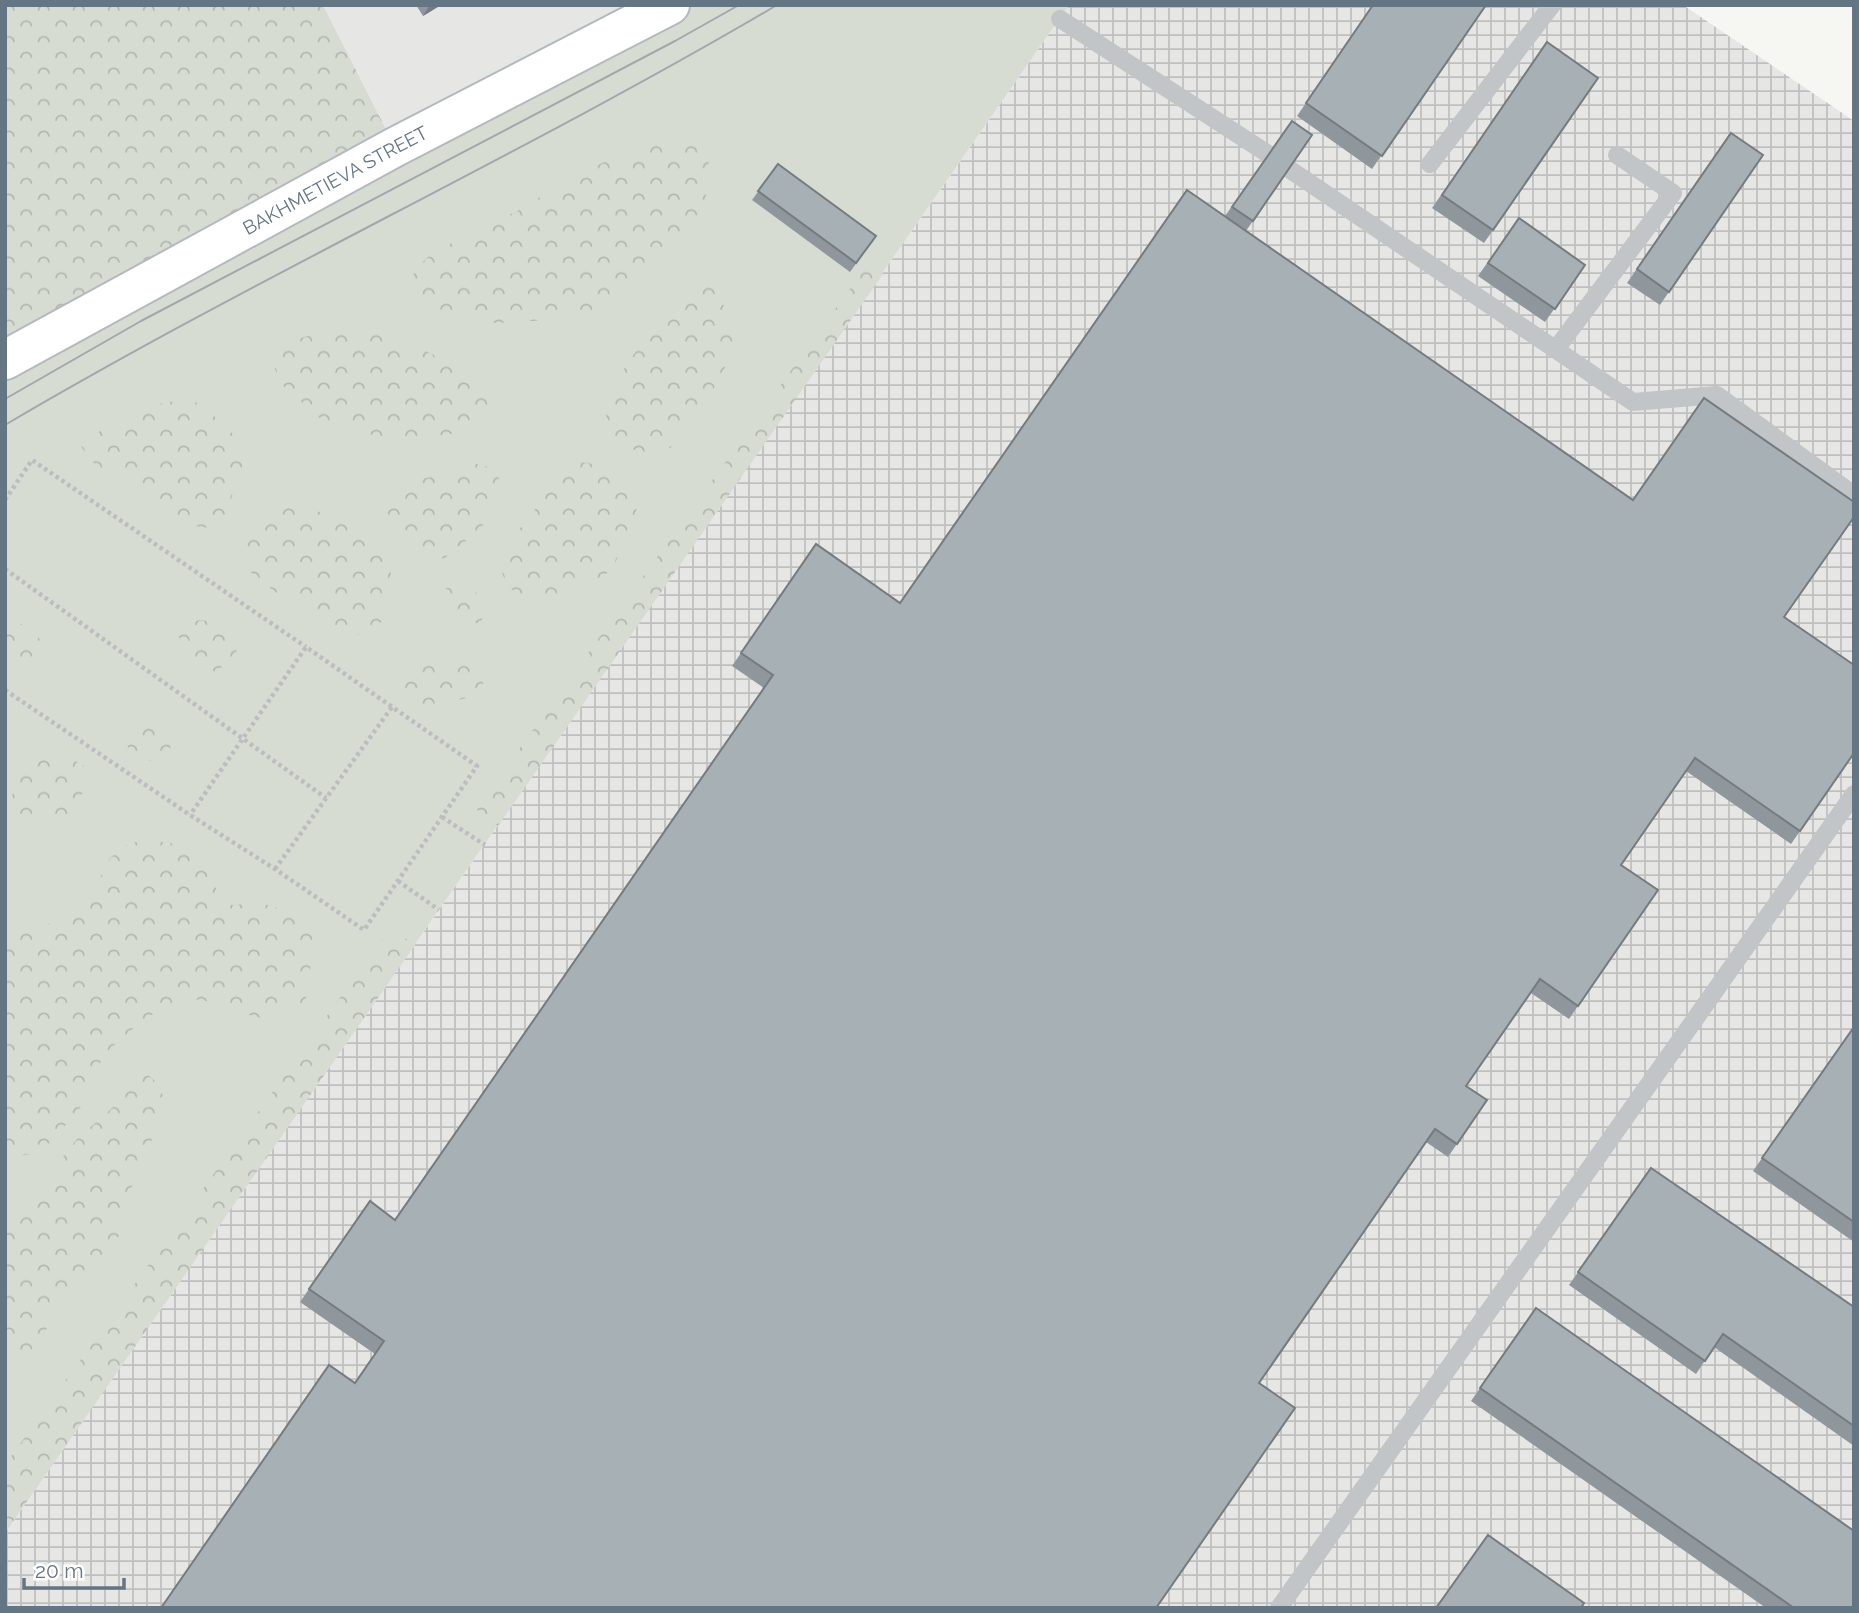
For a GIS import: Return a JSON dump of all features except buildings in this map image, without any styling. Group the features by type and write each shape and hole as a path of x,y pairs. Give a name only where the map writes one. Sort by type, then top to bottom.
{"main road":[{"name":"BAKHMETIEVA STREET","path":"5,360 395,147 670,5"}],"lane":[{"path":"1430,164 1552,5"},
{"path":"1060,19 1268,153"},
{"path":"1556,349 1673,193 1617,155"},
{"path":"1289,169 1633,401 1717,395 1854,495"},
{"path":"1279,1608 1854,794"}],"path":[{"path":"5,500 32,460 477,766 364,930 5,690"},
{"path":"5,569 326,798"},
{"path":"190,815 306,647"},
{"path":"275,869 393,707"},
{"path":"442,817 485,845"},
{"path":"398,881 439,910"}],"shaded area":[{"path":"323,5 670,5 395,147"},
{"path":"1069,5 1683,5 1854,121 1854,1608 5,1608 5,1533"}],"green space":[{"path":"5,5 323,5 395,147 5,360"},
{"path":"670,5 1069,5 5,1533 5,360"},
{"path":"671,138 694,138 708,156 710,178 705,199 694,221 664,256 590,313 568,319 496,323 471,319 426,305 406,291 416,269 432,253 519,210 604,162"},
{"path":"867,265 883,274 498,826 476,809"},
{"path":"695,279 718,290 734,334 732,357 720,375 702,416 670,448 645,452 612,445 606,418 608,404 619,377 646,338"},
{"path":"358,325 402,347 426,351 467,372 488,385 497,407 482,425 458,433 433,436 411,445 388,443 366,432 321,419 284,387 274,367 281,344"},
{"path":"193,400 220,422 244,447 242,471 227,514 209,528 185,525 149,494 108,474 90,460 81,446 100,431 124,421 143,408 167,402"},
{"path":"565,460 616,472 631,483 640,501 614,566 599,581 554,599 530,598 508,588 496,557 541,501 549,478"},
{"path":"469,462 493,468 504,486 493,512 479,530 444,559 423,549 408,532 389,518 384,501 425,478 448,474"},
{"path":"278,505 302,505 348,523 386,549 391,572 386,617 370,633 346,636 325,626 247,569 243,536"},
{"path":"468,585 486,602 481,624 456,619 438,611 446,588"},
{"path":"5,615 29,630 49,648 34,664 5,660"},
{"path":"200,620 224,623 241,637 234,658 215,672 190,654 175,627"},
{"path":"431,657 476,665 484,685 466,698 418,710 404,690 407,667"},
{"path":"150,722 172,728 170,751 150,761 129,753 124,728"},
{"path":"42,750 65,755 84,766 80,800 57,826 7,815 19,780"},
{"path":"151,840 195,851 214,866 216,889 232,905 255,903 272,906 316,933 305,1002 284,1014 261,1018 212,1002 188,998 147,1017 112,1047 97,1067 81,1107 52,1141 34,1154 5,1158 5,926 48,924 69,915 98,882 110,858 129,843"},
{"path":"390,928 415,945 5,1533 5,1465"},
{"path":"143,1071 161,1086 165,1109 154,1131 148,1155 127,1195 125,1219 117,1241 65,1290 35,1353 13,1358 5,1345 5,1235 39,1203 62,1158 77,1139 111,1109"}],"tram line":[{"path":"5,399 141,321 739,5"},
{"path":"5,425 197,317 585,113 777,5"}]}
